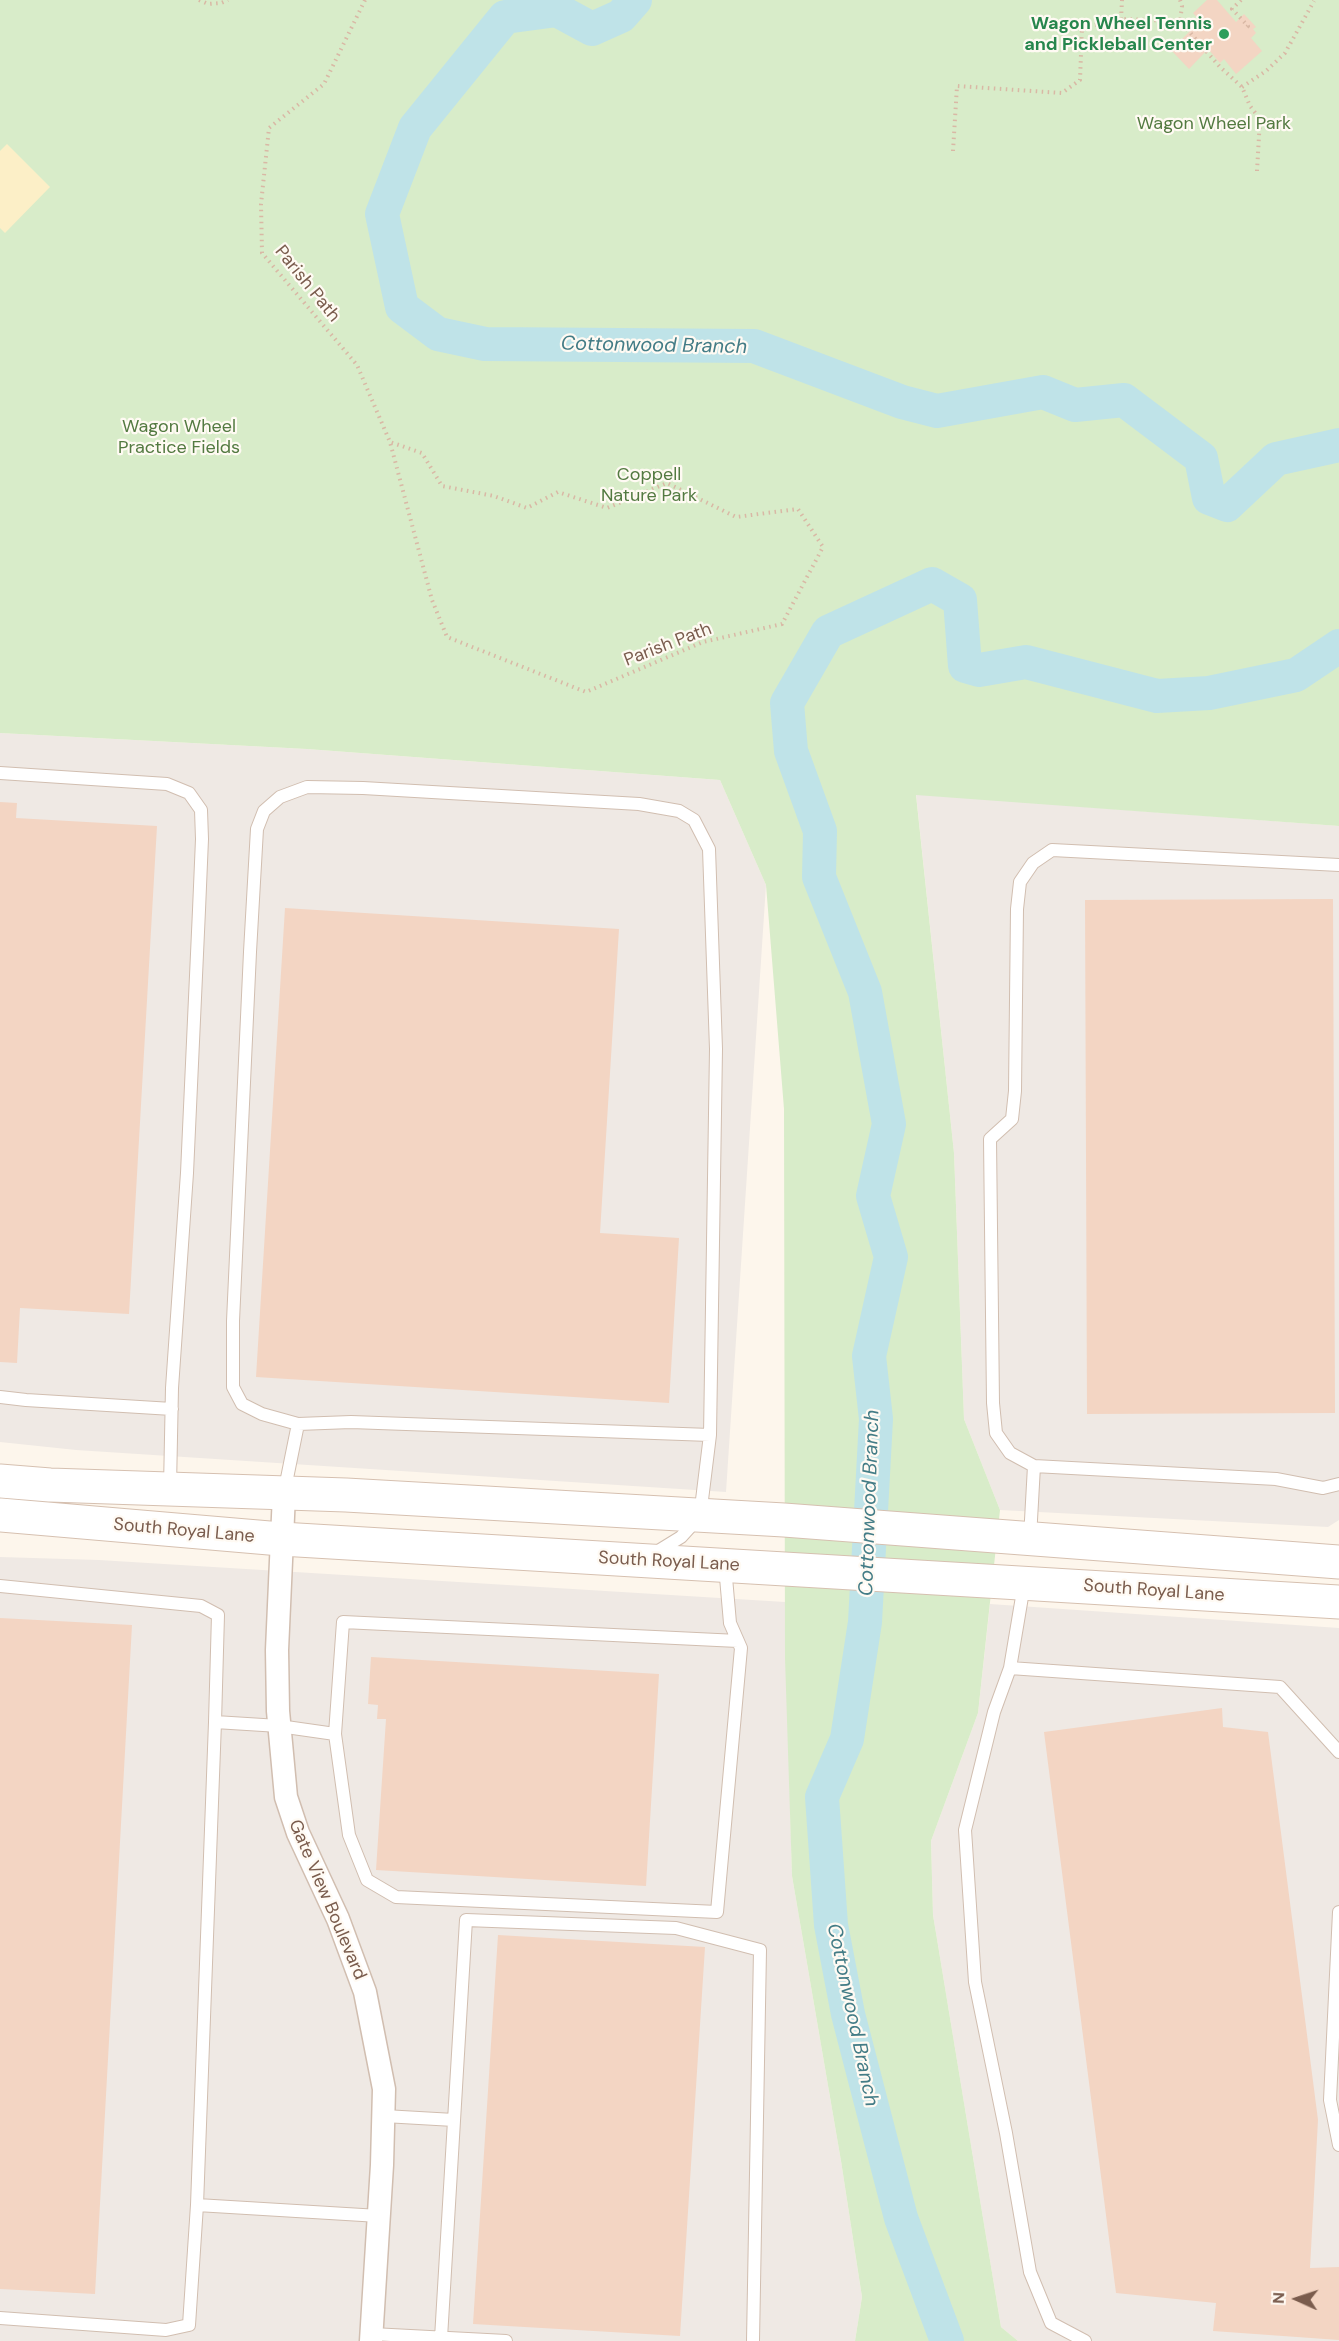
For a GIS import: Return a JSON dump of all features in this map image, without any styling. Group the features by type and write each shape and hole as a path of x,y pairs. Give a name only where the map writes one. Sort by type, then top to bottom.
{"main road":[{"path":"0,1481 51,1485 346,1495 784,1520 1339,1562"},
{"name":"South Royal Lane","path":"0,1515 281,1539 1339,1602"},
{"path":"1024,1583 1039,1564 1061,1552 1110,1546"}],"street":[{"name":"Gate View Boulevard","path":"284,1494 277,1650 279,1726 286,1797 298,1833 338,1919 365,1992 384,2089 371,2338"}],"lane":[{"path":"0,773 167,784 189,793 201,810 202,839 188,1161 172,1409 170,1489"},
{"path":"644,1560 681,1537 700,1516 710,1436 716,1049 709,849 694,820 680,811 639,804 363,788 307,788 280,797 264,811 257,829 233,1321 233,1387 242,1404 262,1414 298,1424 351,1422 710,1436"},
{"path":"1339,866 1052,850 1033,863 1020,882 1017,909 1015,1091 1012,1119 990,1139 993,1403 996,1433 1010,1453 1034,1466 1276,1479 1323,1488 1339,1484"},
{"path":"0,1397 172,1409"},
{"path":"284,1494 298,1424"},
{"path":"1030,1539 1034,1466"},
{"path":"725,1565 730,1623 738,1641 741,1648 717,1912 396,1898 367,1880 349,1835 335,1734 343,1622 738,1641"},
{"path":"1024,1583 1010,1668 994,1712 965,1830 975,1982 1006,2133 1030,2272 1051,2323 1085,2341"},
{"path":"0,1586 201,1606 218,1615 216,1722 197,2205 189,2325 166,2330 0,2318"},
{"path":"1010,1668 1280,1687 1339,1752"},
{"path":"216,1722 279,1726 335,1734"},
{"path":"1339,1912 1330,2100 1339,2145"},
{"path":"441,2338 466,1920 676,1928 760,1950 753,2341"},
{"path":"384,2116 454,2120"},
{"path":"197,2205 379,2216"},
{"path":"371,2338 506,2341"}],"path":[{"path":"200,0 208,4 228,0"},
{"name":"Parish Path","path":"365,0 324,84 269,128 261,204 262,253 357,365 390,442 432,600 447,637 585,692 703,642 782,624 823,547 798,509 736,517 667,483 607,508 558,492 527,508 494,496 442,486 422,453 390,442"},
{"path":"1121,19 1122,0"},
{"path":"1180,0 1182,6 1180,21"},
{"path":"1242,0 1232,9 1248,26 1244,30"},
{"path":"1242,87 1266,71 1285,53 1314,0"},
{"path":"953,151 957,86 1062,93 1080,80 1082,28 1121,19 1180,21 1220,67 1242,87 1250,106 1260,119 1257,171"}],"shaded area":[{"path":"0,733 307,749 720,780 766,885 726,1492 76,1450 0,1442"},
{"path":"916,794 1339,826 1339,1520 1328,1527 1000,1510 964,1419 954,1153"},
{"path":"0,1557 99,1560 785,1602 792,1876 862,2297 855,2341 0,2341"},
{"path":"990,1604 1339,1628 1339,2341 1018,2341 1001,2327 933,1915 931,1841 978,1713"}],"green space":[{"path":"0,0 1339,0 1339,826 916,795 954,1153 964,1419 1000,1510 978,1713 931,1841 933,1915 1001,2327 1018,2341 855,2341 862,2297 792,1876 785,1658 784,1109 766,885 720,780 307,749 0,733"}],"sand":[{"path":"7,144 50,187 5,233 0,228 0,151"}],"building":[{"name":"Wagon Wheel Tennis and Pickleball Center","path":"1207,0 1217,0 1236,22 1244,14 1256,27 1253,29 1256,33 1251,38 1262,51 1236,74 1224,59 1220,63 1208,49 1189,69 1171,50 1200,21 1193,13"},
{"path":"0,802 17,803 16,818 157,826 129,1314 20,1308 17,1363 0,1362"},
{"path":"1333,899 1335,1413 1087,1414 1085,900"},
{"path":"285,908 619,929 600,1233 679,1238 669,1403 256,1377"},
{"path":"0,1618 132,1625 95,2294 0,2289"},
{"path":"371,1657 659,1674 646,1886 376,1870 386,1719 377,1719 378,1705 368,1704"},
{"path":"1222,1708 1223,1727 1268,1732 1318,2120 1310,2268 1339,2267 1339,2340 1213,2331 1216,2303 1116,2293 1044,1732"},
{"path":"498,1935 705,1947 680,2336 473,2324"}],"waterway":[{"name":"Cottonwood Branch","path":"635,0 621,16 592,29 557,10 505,17 415,128 382,214 402,307 438,334 485,344 754,346 902,402 937,411 1043,392 1075,405 1124,400 1201,458 1209,498 1227,505 1276,459 1339,445"},
{"name":"Cottonwood Branch","path":"947,2341 901,2218 848,2014 831,1925 822,1797 847,1739 865,1622 876,1419 869,1356 891,1257 873,1196 889,1124 865,992 819,877 820,831 791,751 787,703 828,632 932,584 960,600 965,666 979,670 1026,662 1157,696 1209,693 1296,675 1339,646"}],"place":[{"name":"Wagon Wheel Tennis and Pickleball Center","path":"1224,34"}],"park label":[{"name":"Wagon Wheel Park","path":"1214,124"},
{"name":"Wagon Wheel Practice Fields","path":"179,437"},
{"name":"Coppell Nature Park","path":"649,485"}]}
